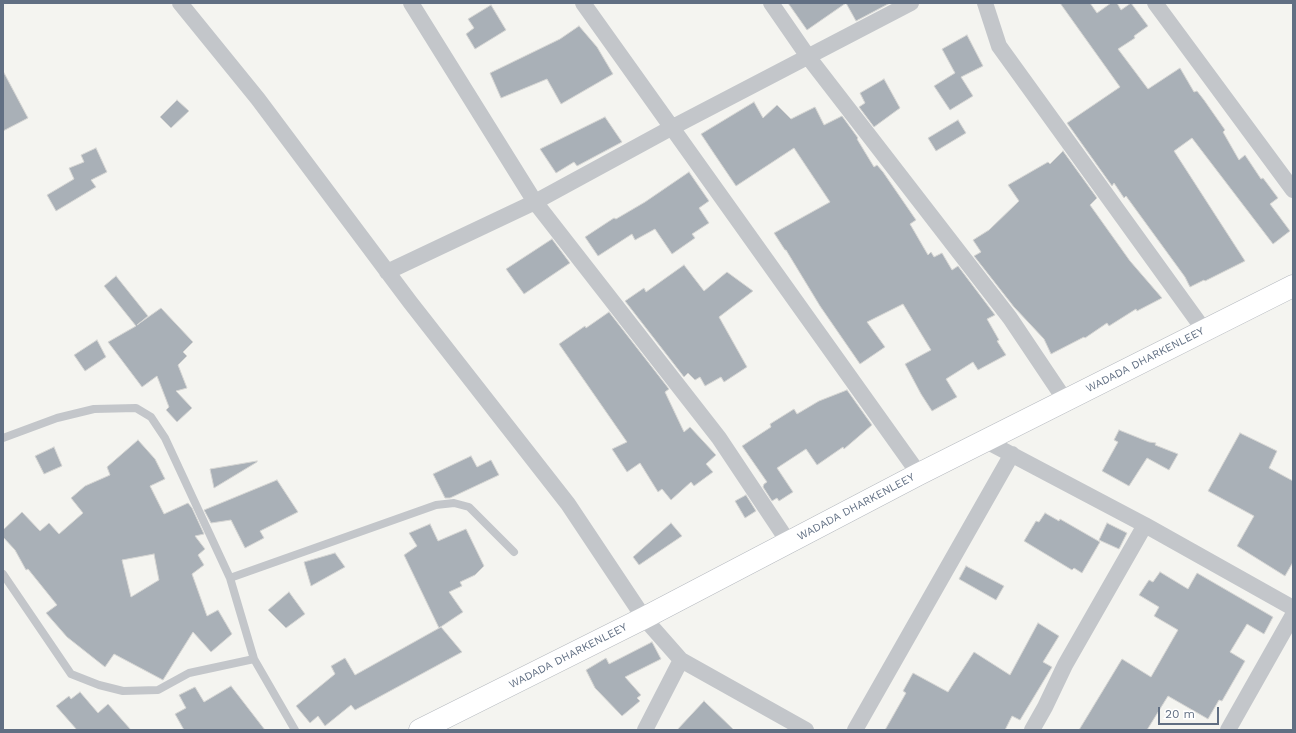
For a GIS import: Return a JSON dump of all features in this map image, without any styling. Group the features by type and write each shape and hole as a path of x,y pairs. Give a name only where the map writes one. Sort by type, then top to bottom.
{"main road":[{"name":"WADADA DHARKENLEEY","path":"420,730 644,618 919,474 1293,286"}],"street":[{"path":"180,3 258,99 387,272 568,504 644,618 681,660 806,730"},
{"path":"411,3 535,202 719,438 789,543"},
{"path":"583,3 624,58 671,128 919,474"},
{"path":"771,3 808,58 1010,318 1065,400"},
{"path":"387,272 535,202 671,128 808,58 911,3"},
{"path":"985,3 999,46 1204,330"},
{"path":"1155,3 1293,190"},
{"path":"986,441 1144,525 1293,608"},
{"path":"854,730 1012,454"},
{"path":"1032,730 1046,707 1065,665 1144,525"},
{"path":"1228,730 1293,616"},
{"path":"645,730 681,660"}],"lane":[{"path":"3,438 57,418 94,409 136,408 151,417 165,438 230,578 254,659 295,730"},
{"path":"230,578 442,504 454,503 469,507 514,552"},
{"path":"3,574 71,674 99,685 123,691 158,690 189,674 254,659"}],"building":[{"path":"788,3 846,3 807,30"},
{"path":"846,3 890,3 856,21"},
{"path":"1060,3 1090,3 1097,13 1111,3 1117,3 1121,10 1131,3 1148,26 1134,36 1135,38 1118,49 1148,89 1180,68 1194,92 1197,91 1225,130 1223,132 1239,160 1245,155 1261,179 1263,178 1278,198 1270,204 1290,231 1273,244 1192,138 1174,151 1245,261 1190,287 1185,277 1126,196 1124,198 1114,183 1112,186 1067,123 1120,87"},
{"path":"491,5 506,30 475,49 466,34 474,28 468,19"},
{"path":"579,26 597,47 613,74 561,104 547,79 501,98 490,73 560,39"},
{"path":"967,35 983,66 961,77 973,96 950,110 934,86 955,73 942,49"},
{"path":"3,71 28,118 3,131"},
{"path":"884,79 900,108 874,127 859,107 865,103 860,93"},
{"path":"177,100 189,111 171,128 160,117"},
{"path":"754,102 763,118 777,105 791,119 815,107 824,125 842,116 858,138 857,139 874,167 877,165 883,172 916,220 910,224 928,255 931,252 934,257 942,253 952,270 958,266 995,315 987,319 999,340 997,341 1006,355 978,370 973,362 946,379 957,397 932,411 921,394 905,364 931,350 903,304 867,322 885,347 860,364 820,306 774,233 830,202 794,148 736,186 701,134"},
{"path":"605,117 622,142 577,166 574,162 556,173 540,149"},
{"path":"958,120 966,133 936,151 928,138"},
{"path":"96,148 107,172 91,180 96,187 56,211 47,195 74,179 69,168 84,162 81,155"},
{"path":"1063,151 1097,198 1090,205 1130,261 1162,298 1137,311 1136,309 1109,326 1107,323 1085,338 1084,337 1051,354 1044,339 1014,307 974,256 981,252 973,240 989,230 1019,201 1008,185 1048,162 1050,164"},
{"path":"689,172 709,201 699,208 709,223 692,234 695,238 672,254 655,229 635,240 632,234 598,256 585,237 614,218 616,219 645,202"},
{"path":"552,239 570,263 524,294 506,269"},
{"path":"684,265 704,291 727,272 753,291 719,317 747,367 724,382 721,377 705,386 700,377 695,380 688,373 684,377 625,301 644,288 646,292"},
{"path":"116,276 148,316 137,325 161,308 193,342 183,352 187,356 178,365 187,388 176,391 192,408 177,422 166,410 169,407 157,376 142,387 108,342 136,326 104,286"},
{"path":"609,312 669,389 665,392 684,432 690,427 716,455 706,464 713,472 694,486 691,482 671,500 662,489 658,492 640,463 627,472 612,449 627,442 559,344"},
{"path":"97,340 106,357 85,371 74,355"},
{"path":"847,390 872,425 844,449 843,447 817,465 806,449 777,468 793,492 779,501 777,498 772,501 763,487 767,482 742,446 771,427 770,424 794,409 797,414 819,401"},
{"path":"1119,430 1149,442 1156,443 1155,445 1178,454 1169,470 1147,458 1129,486 1102,471 1118,442 1114,440"},
{"path":"1240,433 1277,451 1269,468 1293,481 1293,562 1285,576 1237,546 1254,516 1208,491"},
{"path":"138,440 155,459 165,479 150,486 164,514 188,503 192,508 204,534 195,536 205,549 198,555 204,565 192,574 207,616 218,610 232,634 211,652 193,632 163,680 114,654 105,667 67,637 46,613 57,605 28,569 26,570 15,550 3,537 3,530 22,512 40,531 49,523 59,534 83,513 71,498 85,486 110,475 107,467","holes":["154,554 159,580 131,597 122,560"]},
{"path":"54,447 62,466 44,474 35,456"},
{"path":"471,456 477,467 491,460 499,475 450,498 445,498 433,474"},
{"path":"257,462 214,488 210,469"},
{"path":"277,480 298,512 260,531 264,538 245,548 231,520 211,523 204,510"},
{"path":"746,495 756,511 745,518 735,501"},
{"path":"1045,513 1059,521 1060,519 1100,542 1082,573 1074,568 1072,570 1024,541 1036,521 1039,522"},
{"path":"671,523 682,536 639,565 633,557"},
{"path":"1107,523 1127,533 1119,549 1099,540"},
{"path":"430,524 438,541 466,529 484,566 475,575 460,582 462,586 449,592 463,612 439,628 404,555 417,546 409,533"},
{"path":"335,553 345,567 311,586 304,562"},
{"path":"966,566 1004,586 996,600 959,579"},
{"path":"1160,572 1188,589 1197,573 1273,617 1264,634 1247,624 1230,652 1245,661 1222,701 1219,700 1208,719 1168,696 1147,730 1079,730 1122,659 1151,677 1178,630 1154,616 1159,607 1139,595 1149,580 1153,582"},
{"path":"289,592 305,614 286,628 268,610"},
{"path":"1038,623 1059,636 1043,662 1052,667 1020,720 1012,716 1005,730 885,730 906,693 903,691 913,673 948,692 974,652 1010,675"},
{"path":"441,627 462,652 355,710 351,705 325,726 318,716 310,723 296,706 335,674 331,666 345,658 355,675"},
{"path":"652,642 661,659 625,677 641,695 637,698 640,701 622,716 595,688 586,670 606,658 609,664"},
{"path":"231,686 265,730 184,730 175,714 186,708 179,695 195,687 204,702"},
{"path":"80,692 98,713 108,704 131,730 77,730 56,706 69,696 71,699"},
{"path":"704,701 734,730 677,730"}]}
